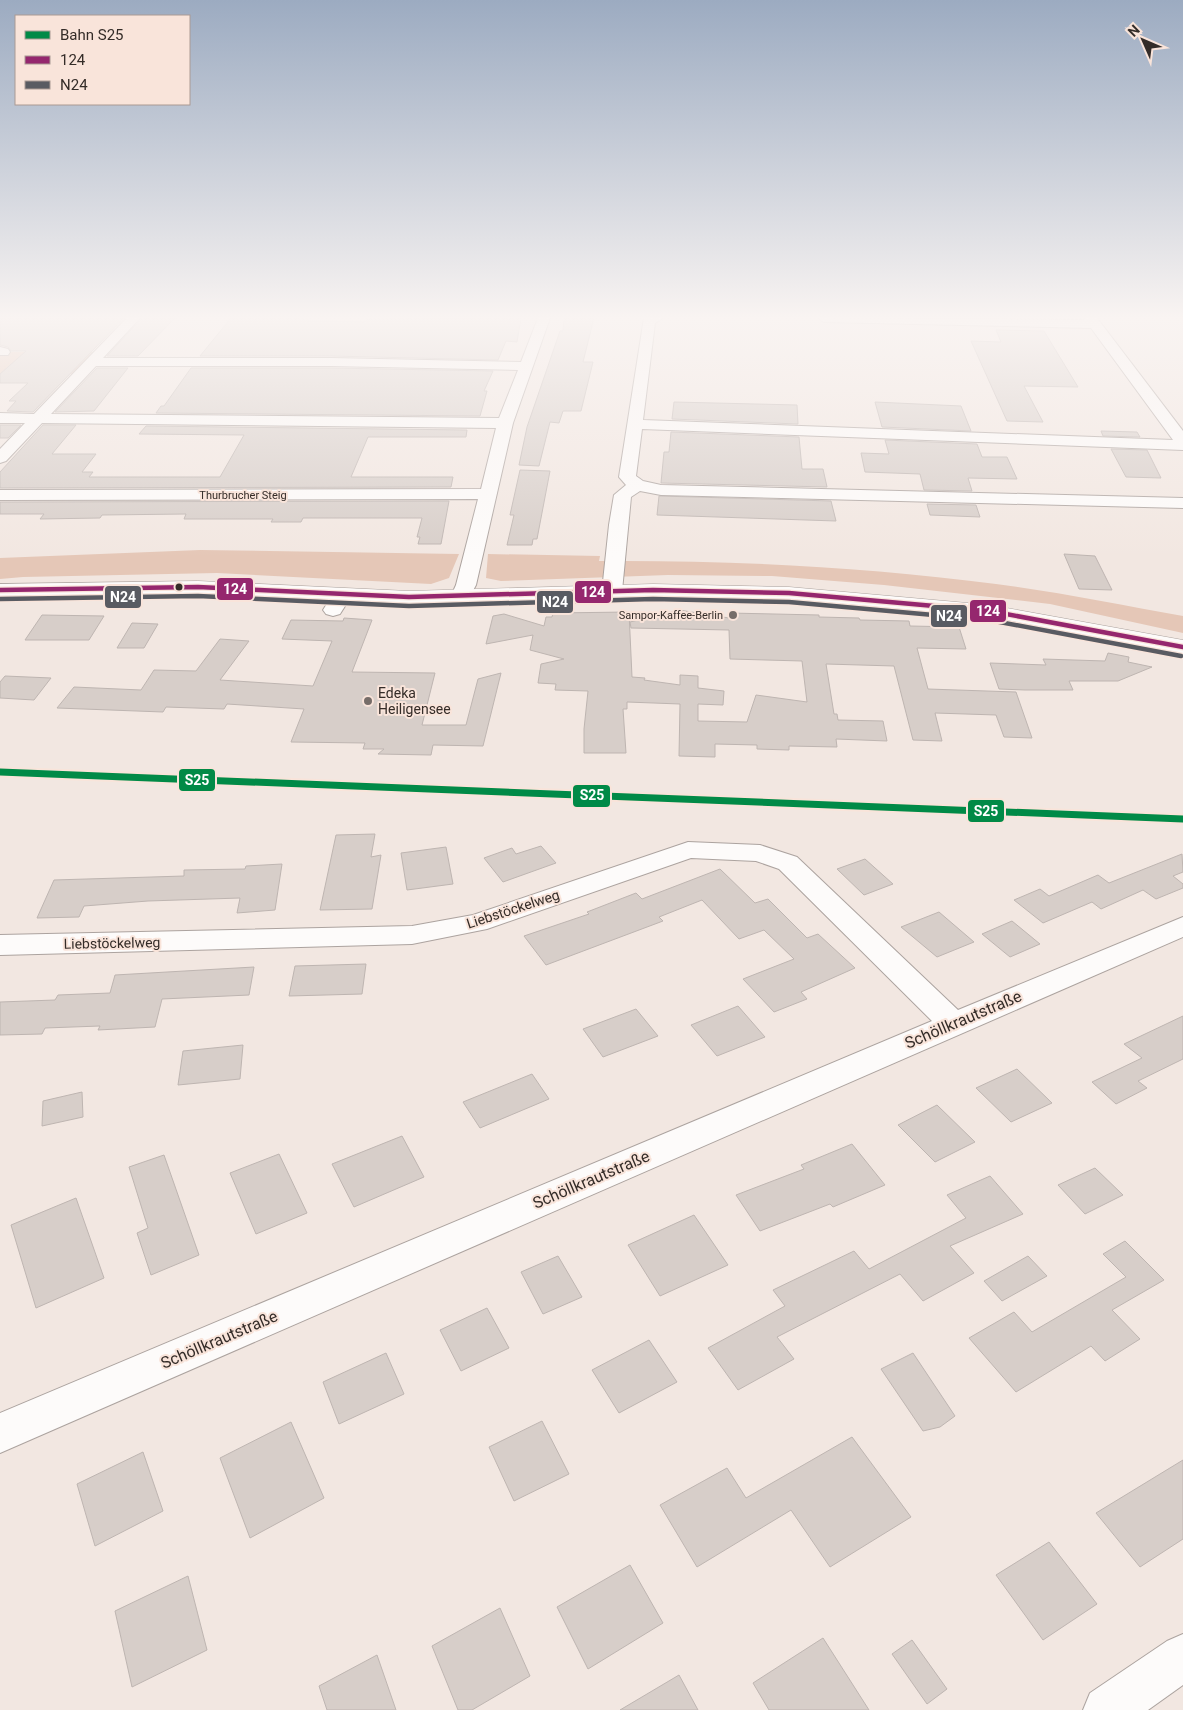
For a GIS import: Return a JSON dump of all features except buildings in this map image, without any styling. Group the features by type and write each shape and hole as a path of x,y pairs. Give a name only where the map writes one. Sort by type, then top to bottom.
{"main road":[{"path":"0,590 198,586 252,588 338,602 409,597 612,591 753,591 922,603 1014,614 1183,647"}],"street":[{"path":"0,458 56,398"},
{"path":"461,596 466,585 505,423 514,398"},
{"path":"638,398 627,476 638,485 661,490 1183,503"},
{"path":"1149,398 1183,444"},
{"path":"0,418 35,420 505,423"},
{"path":"634,424 1183,444"},
{"path":"612,591 623,495 638,485"},
{"name":"Thurbrucher Steig","path":"0,495 487,494"},
{"name":"Liebstöckelweg","path":"0,945 412,935 478,922 688,850 760,853 788,863 953,1024"},
{"name":"Schöllkrautstraße","path":"0,1433 1183,926"},
{"path":"1107,1710 1183,1657"}],"shaded area":[{"path":"200,550 459,554 449,578 431,584 217,573 0,579 0,558"},
{"path":"488,554 600,556 599,561 748,563 848,569 947,578 1043,591 1183,616 1183,633 1050,604 884,585 772,576 668,575 501,581 486,578"}],"rail line":[{"name":"S25","path":"0,772 1183,819"}],"transit line":[{"name":"124","path":"0,590 198,587 409,597 653,590 789,593 990,611 1183,647"},
{"name":"N24","path":"0,599 198,596 409,606 653,599 789,602 989,620 1181,656"}],"place":[{"name":"Sampor-Kaffee-Berlin","path":"733,615"},
{"name":"Edeka Heiligensee","path":"368,701"}]}
